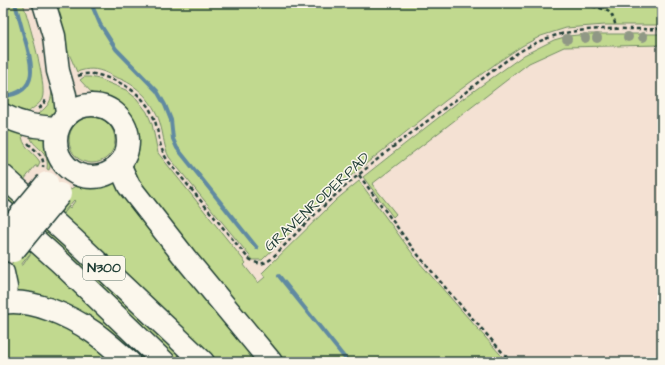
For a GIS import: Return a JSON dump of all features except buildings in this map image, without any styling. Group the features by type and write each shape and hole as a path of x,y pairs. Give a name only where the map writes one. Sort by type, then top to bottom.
{"main road":[{"path":"44,3 54,36 88,105"},
{"path":"3,114 27,125 63,121 79,107 99,105 106,107 123,122 128,136 126,152 119,164 108,173 94,176 80,174 73,171 62,160 56,144 56,136 63,121 65,96 58,71 54,36"},
{"path":"6,252 54,189 62,160"},
{"path":"119,164 129,186 143,205 271,362"},
{"path":"54,189 67,186 80,174"},
{"name":"N300","path":"3,176 80,245 203,362"},
{"name":"N300","path":"3,211 61,263 164,362"},
{"path":"3,273 6,287 3,299"},
{"path":"3,303 10,302 33,305 71,319 93,332 129,362"}],"path":[{"path":"586,3 604,9 610,13 615,19 616,30"},
{"name":"GRAVENRODERPAD","path":"74,78 91,73 114,80 133,90 147,105 156,124 160,148 168,161 248,258 259,264 264,264 272,259 323,207 359,175 500,66 536,43 547,38 569,32 662,29"},
{"path":"359,175 414,250 511,362"}],"green space":[{"path":"3,3 23,3 40,67 43,92 42,99 27,114 3,109"},
{"path":"51,3 662,3 662,25 605,25 566,28 541,36 522,46 445,101 338,186 262,260 253,260 169,157 159,119 155,110 145,96 123,80 103,71 92,69 77,72 63,40"},
{"path":"588,34 662,34 662,45 564,47 529,63 372,184 396,214 393,217 363,177 457,103 524,55 554,40 568,36"},
{"path":"84,77 99,79 126,90 137,99 147,112 152,124 158,153 246,263 244,265 258,283 265,277 262,273 336,200 359,181 418,261 507,362 275,362 133,183 129,164 135,140 132,126 123,111 92,93 80,80"},
{"path":"54,88 57,109 48,117 35,116 47,106"},
{"path":"92,117 105,121 111,127 115,140 111,153 105,159 92,163 79,159 73,153 69,140 73,127 79,121"},
{"path":"3,120 22,132 25,145 40,162 37,168 37,166 35,166 20,185 3,170"},
{"path":"30,132 50,138 52,159 49,170 47,169 46,156 33,142"},
{"path":"116,175 266,362 217,362 61,217 69,207 70,208 75,201 74,200 51,227 195,362 177,362 43,237 21,265 23,265 33,250 156,362 137,362 11,295 11,266 13,260 3,201 3,185 69,190 79,184 105,181"},
{"path":"3,311 56,318 121,362 3,362"}],"waterway":[{"path":"3,96 15,94 23,89 28,83 31,75 29,56 15,3"},
{"path":"91,3 100,24 116,49 157,91 171,120 173,139 177,148 257,248"},
{"path":"279,276 348,362"}]}
